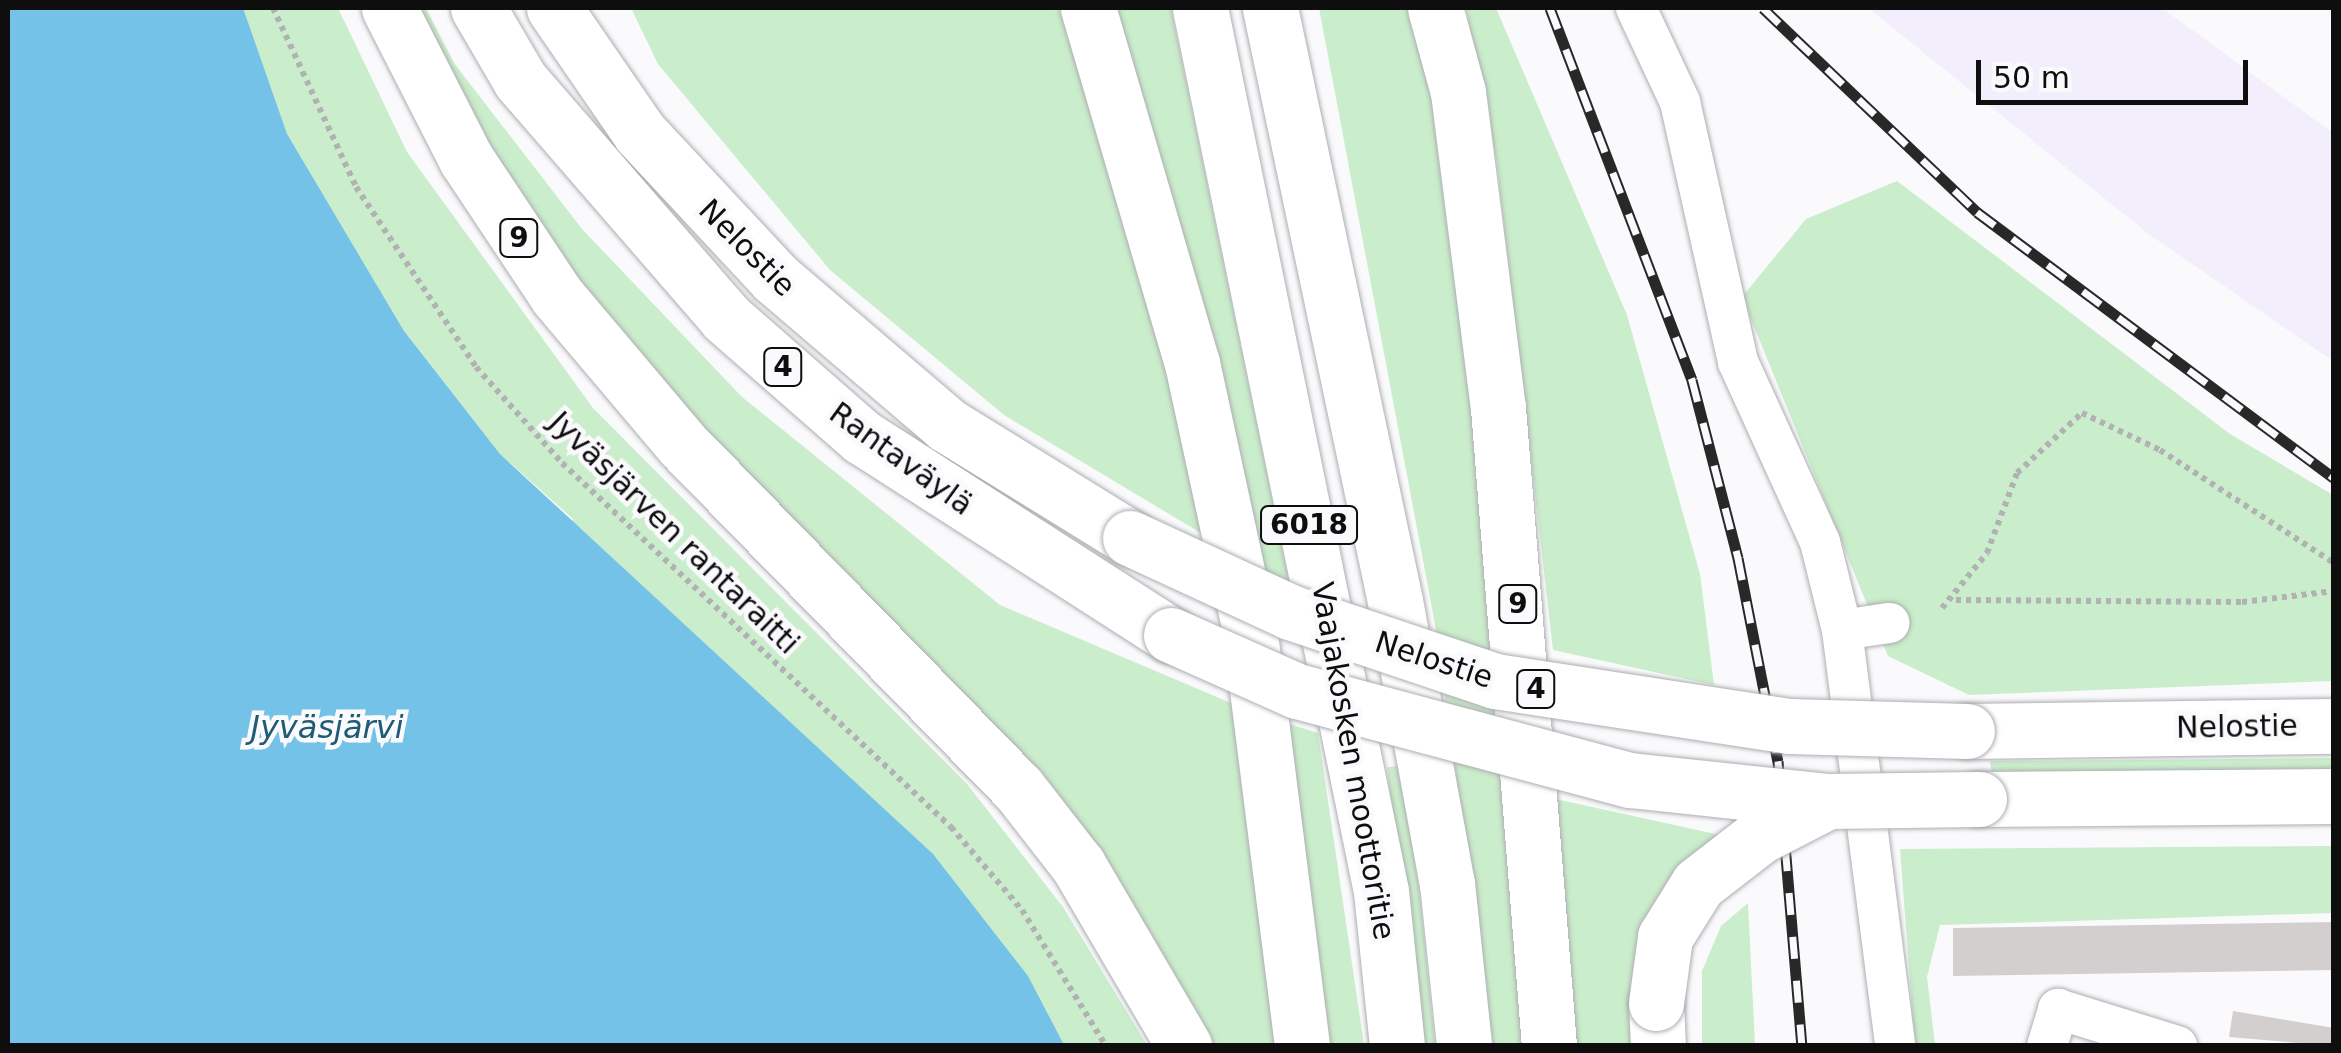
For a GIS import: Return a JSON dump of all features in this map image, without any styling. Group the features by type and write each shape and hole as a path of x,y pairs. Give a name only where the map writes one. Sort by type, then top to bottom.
{"highway":[{"name":"9","path":"389,8 466,159 557,296 684,445 1018,788 1078,864 1184,1046"},
{"name":"Rantaväylä","path":"478,8 520,80 726,318 862,437 1172,635 1297,691 1500,751 1630,780 1828,801"},
{"path":"554,8 640,134"},
{"name":"4","path":"600,8 640,134"},
{"path":"1088,8 1177,308 1249,626 1302,1046"},
{"name":"Vaajakosken moottoritie","path":"1200,8 1381,891 1397,1046"},
{"name":"6018","path":"1270,8 1406,658 1447,883 1464,1046"},
{"name":"9","path":"1435,8 1464,128 1498,408 1550,1046"},
{"name":"Nelostie","path":"640,134 838,335 948,425 1130,538 1290,612 1495,681 1789,726 1967,731 2334,726"},
{"name":"4","path":"1657,1024 1665,937 1698,884 1760,836 1828,801 2334,796"}],"lane":[{"path":"1636,8 1685,119 1738,362 1820,542 1857,688 1895,1046"},
{"path":"1842,630 1889,623"},
{"path":"2047,1046 2058,1009 2176,1046"}],"path":[{"name":"Jyväsjärven rantaraitti","path":"273,8 356,187 476,366 562,462 950,827 1022,910 1106,1046"},
{"path":"1942,608 1954,600 1987,553 2017,472 2082,413 2160,450 2334,563"},
{"path":"1954,600 2224,602 2334,591"}],"shaded area":[{"path":"1868,8 2162,8 2333,133 2333,361 2150,235"}],"green space":[{"path":"8,8 338,8 407,152 593,408 967,784 1063,907 1147,1045 356,1045 573,519 500,454 404,331 287,135"},
{"path":"409,8 426,8 454,63 582,229 742,397 1000,605 1238,706 1282,1045 1204,1045 528,221"},
{"path":"631,8 1059,8 1169,369 1204,535 1004,415 830,270 658,64"},
{"path":"1107,8 1171,8 1289,581 1249,565"},
{"path":"1319,8 1412,8 1454,158 1530,1045 1493,1045 1435,624"},
{"path":"1466,8 1496,8 1627,315 1700,574 1714,685 1553,650 1497,163"},
{"path":"1897,181 2230,434 2333,495 2333,681 1969,695 1888,656 1742,297 1806,219"},
{"path":"1280,721 1318,733 1364,1045 1322,1045"},
{"path":"2333,758 2334,775 1993,780 1990,761"},
{"path":"1400,766 1419,888 1435,1045 1420,1045 1387,767"},
{"path":"1551,798 1720,835 1642,1045 1568,1045"},
{"path":"2333,846 2333,913 1940,925 1927,977 1935,1045 1915,1045 1900,849"},
{"path":"1748,903 1755,1045 1702,1045 1702,971 1721,926"}],"water":[{"name":"Jyväsjärvi","path":"8,8 243,8 287,134 404,331 500,454 933,854 1028,976 1064,1045 8,1045"}],"building":[{"path":"2334,922 2334,970 1953,976 1953,928"},
{"path":"2233,1011 2334,1028 2334,1046 2229,1037"}],"railway":[{"path":"1550,8 1692,380 1738,558 1778,761 1802,1046"},
{"path":"1763,8 1977,212 2334,478"}]}
